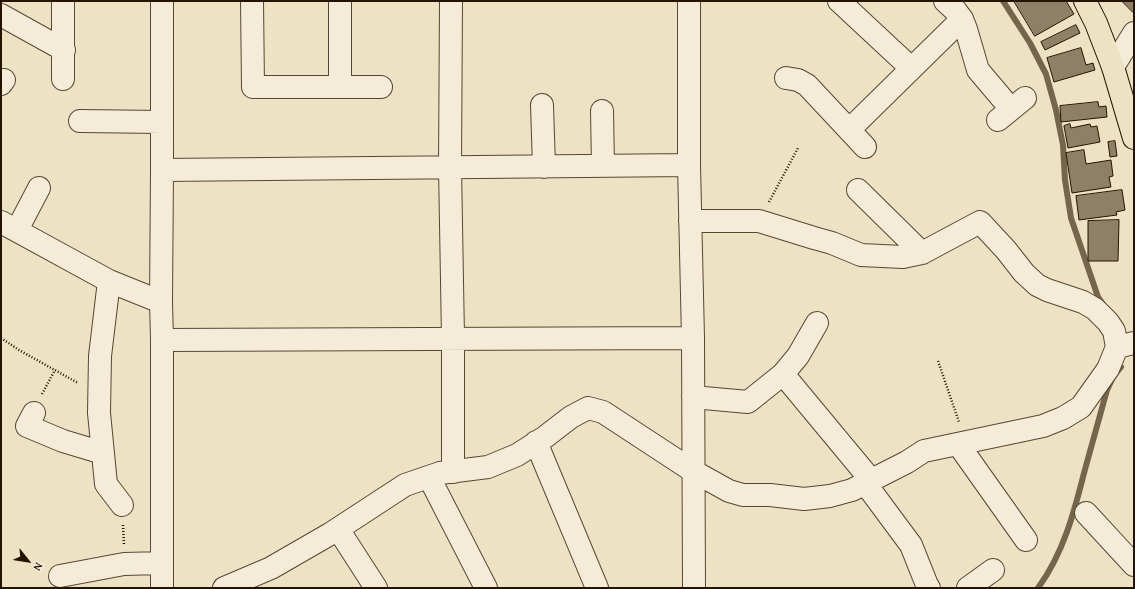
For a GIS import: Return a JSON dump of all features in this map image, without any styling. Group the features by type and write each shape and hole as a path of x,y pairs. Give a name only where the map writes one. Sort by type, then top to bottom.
{"main road":[{"path":"1084,1 1096,23 1112,67 1134,138"}],"street":[{"path":"63,79 64,1"},
{"path":"162,1 162,588"},
{"path":"252,1 253,87 381,87"},
{"path":"340,1 340,87"},
{"path":"451,1 450,167 453,338 453,472"},
{"path":"689,1 689,165 693,398 694,588"},
{"path":"839,1 911,68"},
{"path":"945,1 962,19 978,70 1011,109"},
{"path":"1,15 64,50"},
{"path":"849,130 962,19"},
{"path":"1112,67 1134,33"},
{"path":"786,78 798,80 807,85 865,147"},
{"path":"542,105 544,166"},
{"path":"602,111 603,166"},
{"path":"80,121 162,122"},
{"path":"162,170 689,165"},
{"path":"39,188 9,226 109,281 161,302"},
{"path":"858,190 922,253"},
{"path":"224,588 271,568 338,529 405,485 440,473 488,467 517,455 571,417 588,408 603,412 693,471 729,492 743,495 770,495 804,499 830,496 852,490 907,462 924,451 1043,426 1064,418 1080,407 1126,345 1108,322 1095,309 1083,302 1047,290 1037,284 1024,273 1006,250 980,222 922,253 903,257 860,255 832,243 759,221 690,221"},
{"path":"109,281 100,356 99,413 106,484 122,505"},
{"path":"693,398 748,402 783,374 798,356 817,323"},
{"path":"162,340 692,338"},
{"path":"783,374 868,481 911,545 929,588"},
{"path":"38,404 27,426 63,441 103,453"},
{"path":"536,442 597,588"},
{"path":"962,443 1019,540"},
{"path":"429,477 486,588"},
{"path":"1086,513 1134,565"},
{"path":"338,529 376,588"},
{"path":"60,576 124,564 162,562"},
{"path":"968,588 993,570"}],"path":[{"path":"759,221 798,148"},
{"path":"1,338 19,350 100,396"},
{"path":"938,360 962,443"},
{"path":"38,404 55,370"},
{"path":"122,505 124,564"}],"building":[{"path":"1014,1 1066,1 1074,14 1035,36"},
{"path":"1122,1 1134,1 1134,11 1133,12"},
{"path":"1076,25 1080,33 1045,50 1041,42"},
{"path":"1081,48 1086,65 1093,63 1095,70 1054,82 1047,58"},
{"path":"1098,102 1099,107 1106,106 1107,117 1061,122 1060,106"},
{"path":"1070,124 1071,128 1090,124 1091,127 1097,126 1100,142 1068,148 1064,126"},
{"path":"1115,141 1117,156 1110,157 1108,142"},
{"path":"1084,150 1086,164 1111,160 1113,176 1109,177 1111,187 1072,193 1066,153"},
{"path":"1122,190 1125,210 1116,212 1117,215 1079,220 1076,196"},
{"path":"1119,220 1118,261 1088,261 1088,221"}],"waterway":[{"path":"1003,1 1030,43 1046,74 1056,110 1063,145 1065,180 1071,218 1098,297 1104,306"},
{"path":"1038,588 1047,575 1067,533 1107,390 1113,377 1121,367"}]}
